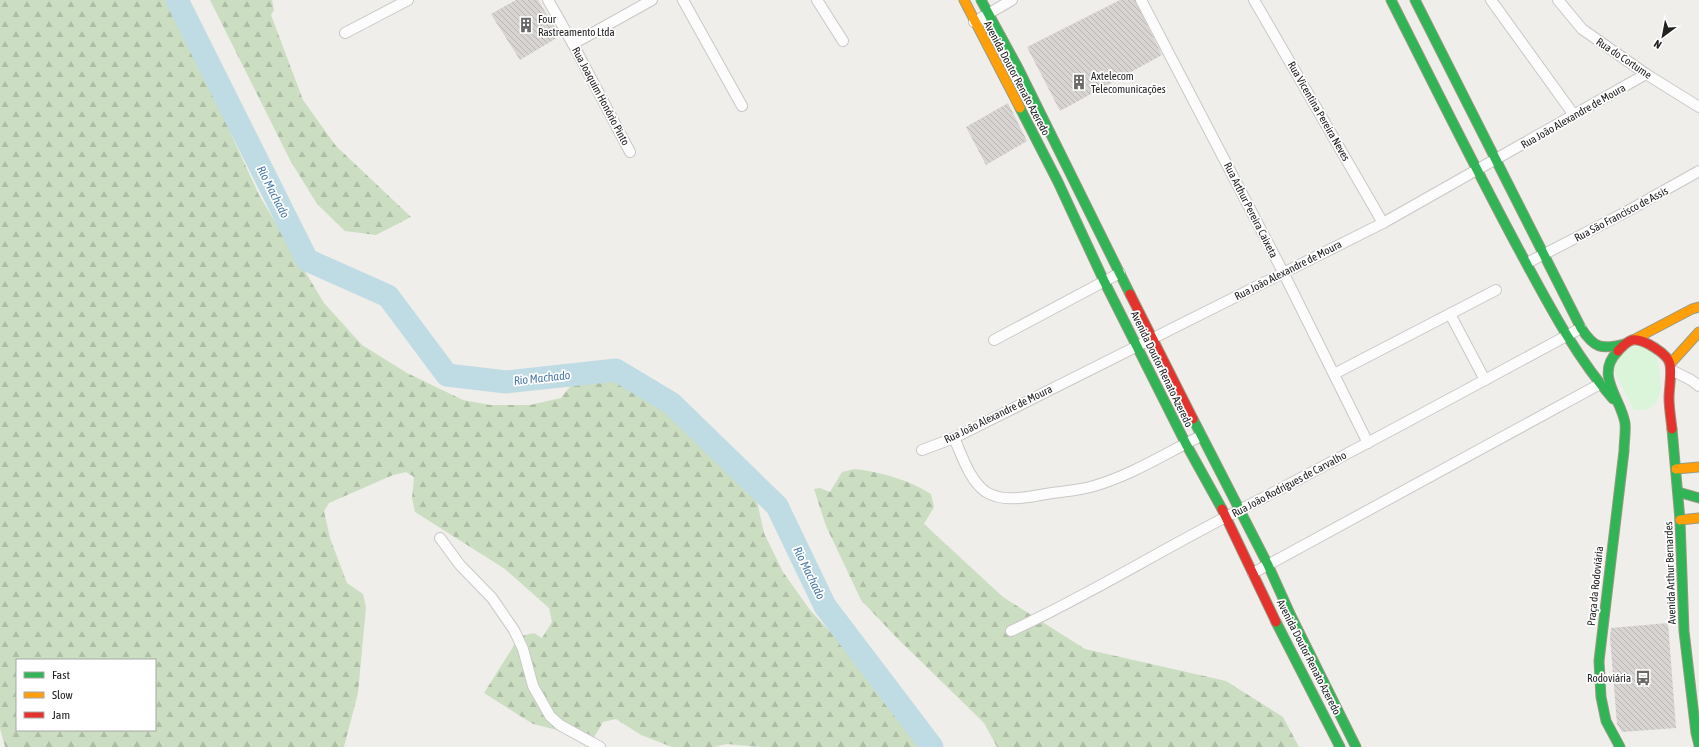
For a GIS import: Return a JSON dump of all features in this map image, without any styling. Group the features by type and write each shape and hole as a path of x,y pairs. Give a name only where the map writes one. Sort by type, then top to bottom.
{"street":[{"path":"345,34 408,0"},
{"name":"Rua Joaquim Honório Pinto","path":"548,0 630,152"},
{"path":"573,44 652,0"},
{"path":"683,0 742,106"},
{"path":"817,0 843,41"},
{"name":"Avenida Doutor Renato Azeredo","path":"964,0 974,22 1058,182 1104,281 1116,302 1186,444 1226,517 1277,623 1340,747"},
{"name":"Avenida Doutor Renato Azeredo","path":"981,0 1018,68 1201,436 1268,565 1356,747"},
{"path":"974,22 989,15 1012,0"},
{"name":"Rua Arthur Pereira Caixeta","path":"1141,0 1283,272 1368,443"},
{"name":"Rua Vicentina Pereira Neves","path":"1254,0 1383,223"},
{"path":"1391,0 1476,170 1566,336 1600,384 1618,405"},
{"path":"1415,0 1580,328 1587,338 1598,347 1610,348 1629,342 1692,309 1699,307"},
{"path":"1491,0 1574,114"},
{"name":"Rua do Cortume","path":"1558,0 1582,29 1646,74 1699,107"},
{"path":"1003,76 1018,68"},
{"name":"Rua João Alexandre de Moura","path":"922,450 954,438 1136,345 1153,338 1383,223 1646,74"},
{"path":"1036,140 1049,133"},
{"name":"Rua São Francisco de Assis","path":"1527,263 1624,213 1699,171"},
{"path":"1058,182 1071,175"},
{"path":"1074,218 1089,211"},
{"path":"1090,250 1105,242"},
{"path":"994,340 1120,273"},
{"path":"1334,374 1496,290"},
{"path":"1116,302 1131,294"},
{"path":"1450,314 1485,380"},
{"name":"Rua João Rodrigues de Carvalho","path":"1011,631 1056,609 1226,517 1368,443 1580,328"},
{"path":"1671,367 1699,332"},
{"path":"1618,405 1608,380 1608,367 1613,356 1629,342 1644,342 1652,346 1667,358 1671,367 1699,386"},
{"name":"Avenida Arthur Bernardes","path":"1671,367 1669,400 1680,520 1684,631 1696,733 1695,744"},
{"path":"1160,391 1176,384"},
{"path":"1254,573 1600,384"},
{"name":"Praça da Rodoviária","path":"1618,405 1625,423 1624,451 1599,661 1600,697 1606,721 1620,747"},
{"path":"954,438 970,472 978,484 987,492 1007,498 1024,498 1092,487 1130,472 1201,436"},
{"path":"1676,469 1699,467"},
{"path":"1678,492 1699,498"},
{"path":"1680,520 1699,518"},
{"path":"440,538 460,565 492,598 514,630 523,650 533,686 550,716 560,725 600,747"},
{"path":"1277,623 1292,616"},
{"path":"1335,736 1348,731"}],"green space":[{"path":"0,0 180,0 204,47 231,134 259,195 324,303 362,345 407,373 463,400 490,405 530,405 561,398 587,365 604,364 691,420 724,465 753,483 764,533 783,572 810,610 937,747 760,747 727,744 713,747 672,747 641,735 616,719 603,722 593,739 533,724 484,693 520,636 534,633 542,638 552,622 549,608 505,569 415,512 412,498 414,477 406,472 393,475 329,503 324,511 330,538 347,583 363,594 366,607 358,693 344,747 5,747 0,728"},
{"path":"210,0 272,0 274,10 271,15 303,100 336,146 411,217 376,235 345,231 317,204 290,160"},
{"path":"1630,347 1647,347 1657,358 1661,391 1656,403 1647,410 1634,410 1614,371 1618,357"},
{"path":"855,469 894,477 931,494 934,507 924,524 1003,597 1085,649 1226,681 1283,717 1299,747 997,747 984,723 896,637 861,600 826,526 814,489 820,488 830,492 842,472"}],"building":[{"name":"Four Rastreamento Ltda","path":"516,0 538,0 560,36 520,60 491,14"},
{"name":"Axtelecom Telecomunicações","path":"1120,0 1135,0 1162,55 1060,111 1027,47"},
{"path":"1008,103 1027,141 986,165 966,127"},
{"name":"Rodoviária","path":"1668,623 1676,728 1622,732 1617,724 1610,637 1611,628"}],"waterway":[{"name":"Rio Machado","path":"177,0 307,260 388,296 447,375 506,382 616,370 671,403 777,506 825,606 932,747"}],"traffic: fast":[{"path":"981,0 1018,68 1130,294"},
{"path":"1391,0 1518,248 1550,307 1585,363 1613,399"},
{"path":"1415,0 1581,328 1590,340 1599,346 1609,347 1624,344"},
{"path":"1020,108 1058,182 1104,281 1186,444 1222,509"},
{"path":"1618,351 1611,360 1608,369 1611,387 1623,414 1625,423 1624,451 1599,661 1601,697 1606,721 1620,747"},
{"path":"1193,419 1268,565 1291,616 1356,747"},
{"path":"1672,429 1680,520 1684,631 1696,733 1699,745"},
{"path":"1678,492 1699,498"},
{"path":"1276,622 1340,747"}],"traffic: slow":[{"path":"964,0 1020,108"},
{"path":"1633,340 1692,309 1699,307"},
{"path":"1670,364 1699,332"},
{"path":"1676,469 1699,467"},
{"path":"1680,520 1699,518"}],"traffic: jam":[{"path":"1130,294 1193,419"},
{"path":"1618,351 1628,342 1637,340 1660,351 1668,360 1671,368 1669,402 1672,429"},
{"path":"1222,509 1276,622"}],"place":[{"name":"Four Rastreamento Ltda","path":"526,25"},
{"name":"Axtelecom Telecomunicações","path":"1079,82"},
{"name":"Rodoviária","path":"1643,678"}]}
